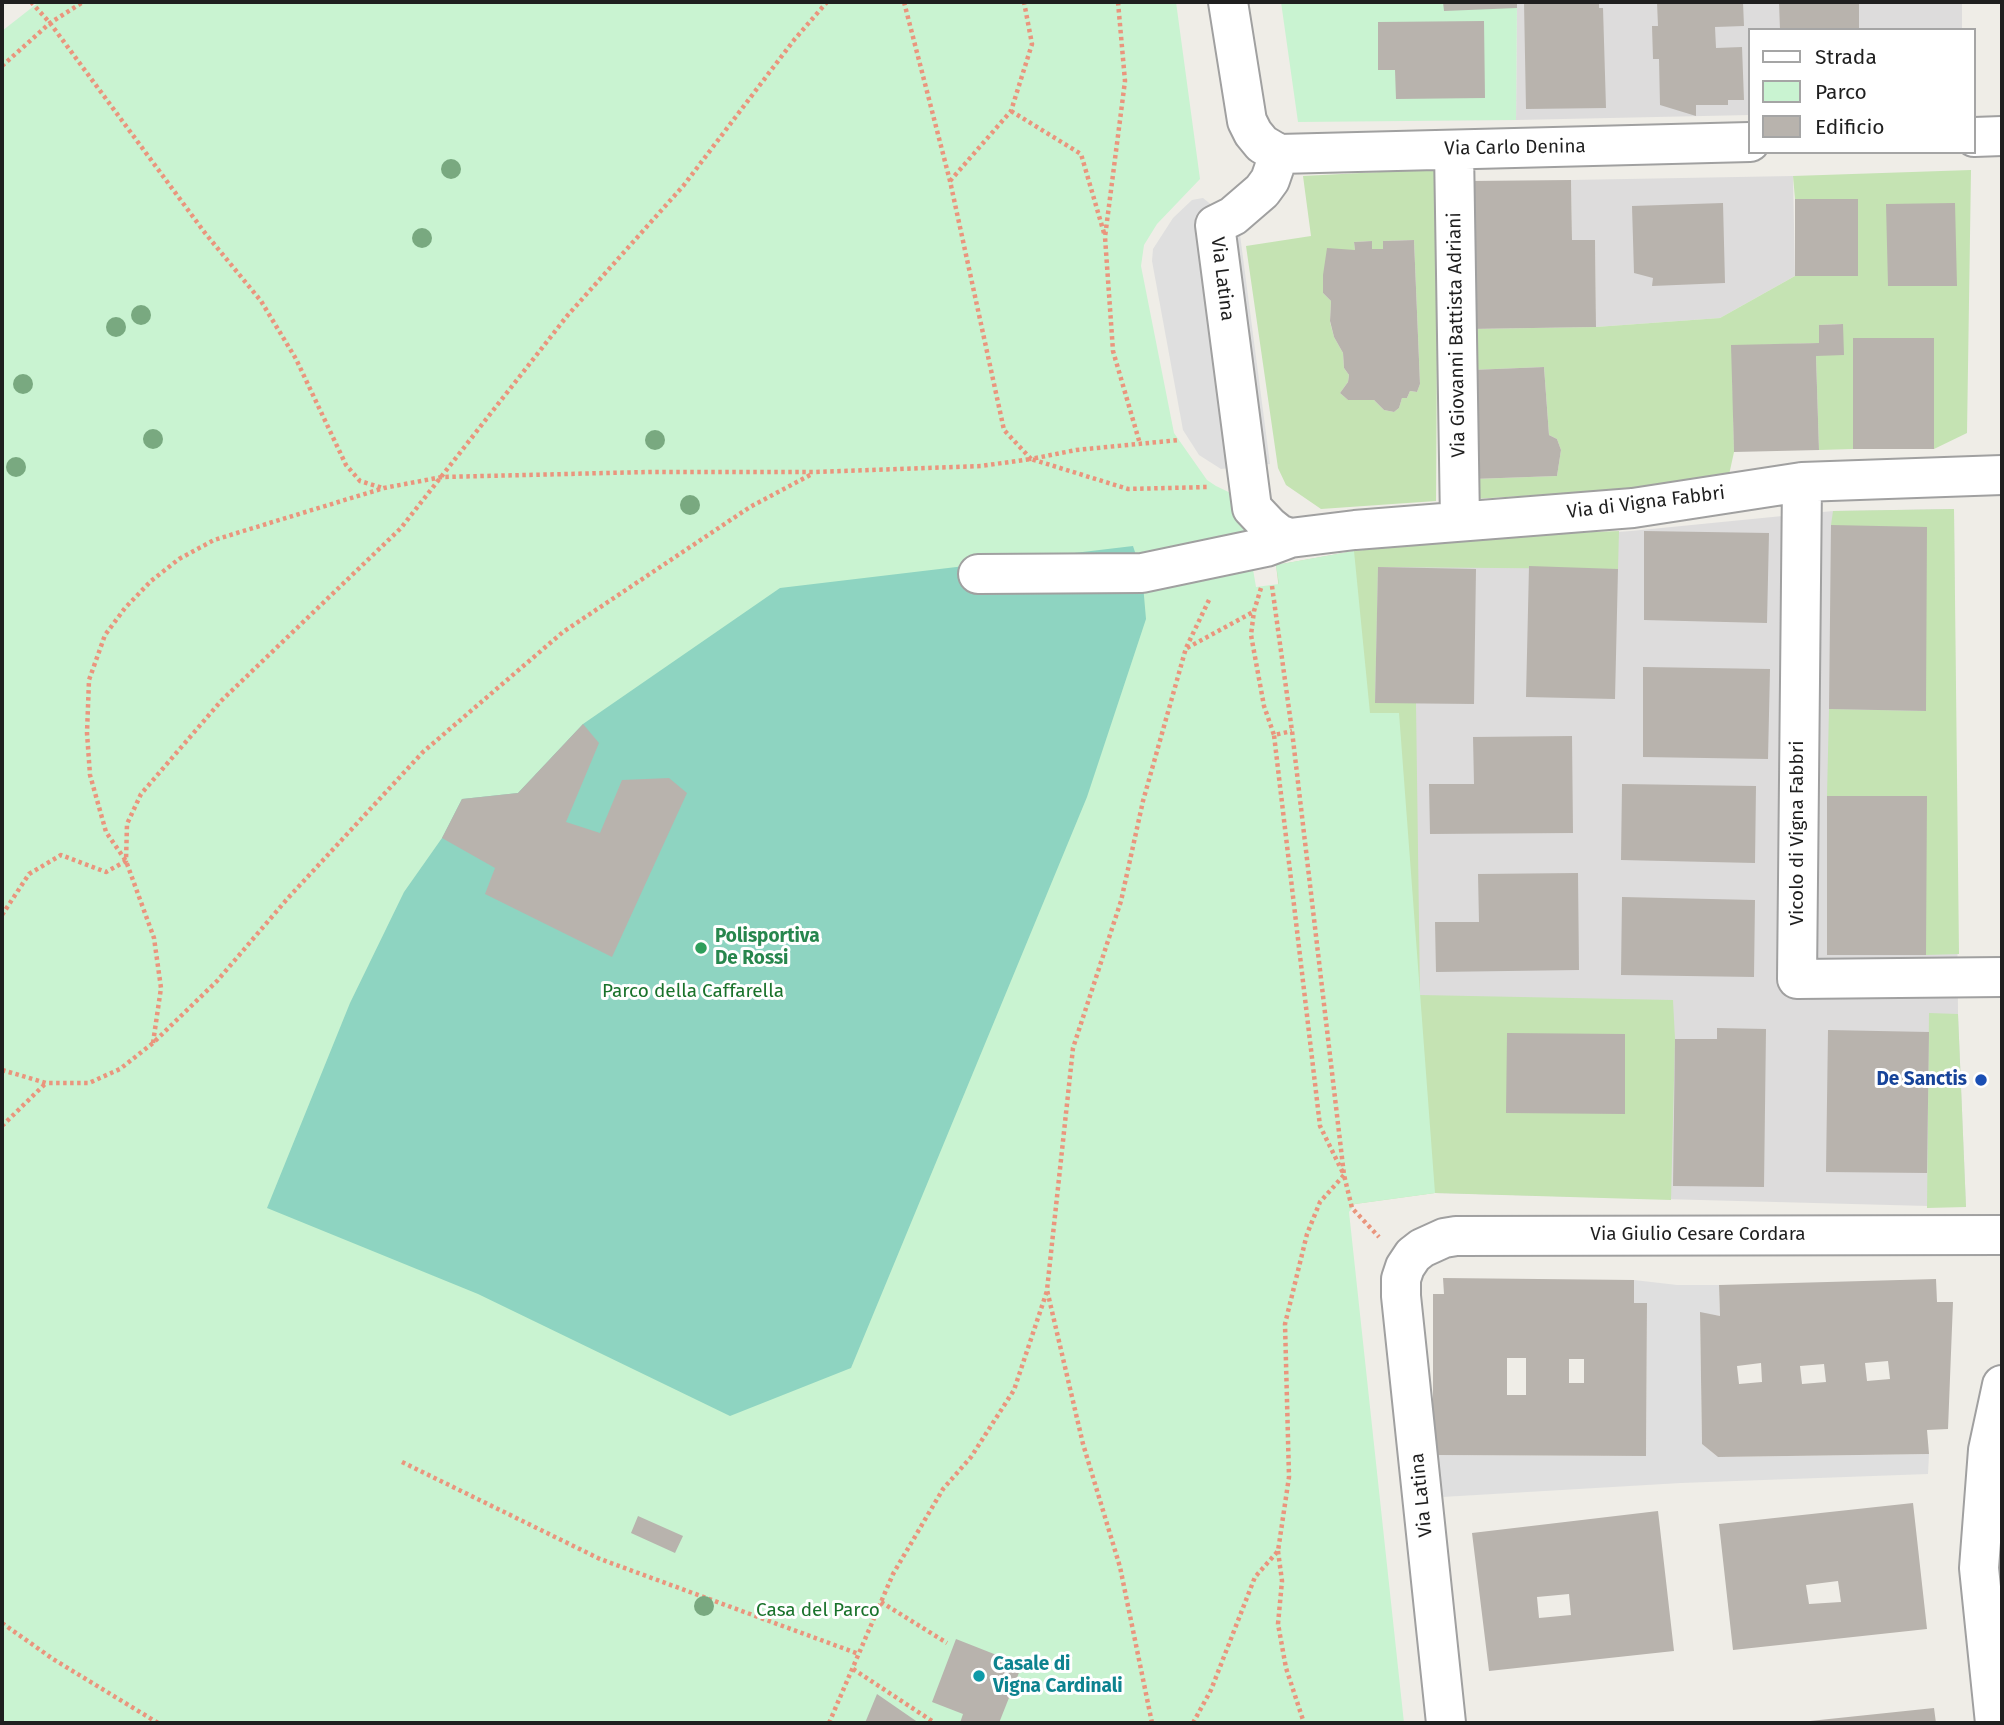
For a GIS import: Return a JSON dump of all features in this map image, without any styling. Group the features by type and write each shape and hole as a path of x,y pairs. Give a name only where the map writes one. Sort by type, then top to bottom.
{"street":[{"path":"1228,2 1247,121 1252,134 1279,154"},
{"path":"1976,136 2002,136"},
{"name":"Via Carlo Denina","path":"1279,154 1748,142"},
{"name":"Via Giovanni Battista Adriani","path":"1454,150 1460,521"},
{"name":"Via Latina","path":"1279,154 1270,180 1262,191 1233,216 1214,225 1252,508 1279,534 1290,538"},
{"name":"Via di Vigna Fabbri","path":"978,574 1142,573 1230,555 1290,538 1355,530 1633,508 1802,482 2002,475"},
{"name":"Vicolo di Vigna Fabbri","path":"1802,482 1797,979 2002,977"},
{"name":"Via Giulio Cesare Cordara","path":"1405,1267 1422,1248 1444,1238 1456,1236 2002,1234"},
{"name":"Via Latina","path":"1405,1267 1401,1279 1401,1296 1446,1723"},
{"path":"1995,1723 1988,1450 2002,1385"}],"path":[{"path":"31,2 50,23 205,233 261,301 296,359 346,466 360,481 384,488"},
{"path":"2,66 50,23 83,2"},
{"path":"126,861 127,824 141,794 220,701 401,528 567,316 684,185 786,51 827,2"},
{"path":"904,2 950,181 1004,430 1031,459 1128,489 1216,486"},
{"path":"950,181 1011,111 1032,44 1024,2"},
{"path":"1118,2 1125,81 1105,237 1113,351 1140,444"},
{"path":"1011,111 1081,154 1105,237"},
{"path":"153,1043 161,988 154,938 126,861 106,832 90,775 87,698 89,680 105,635 150,581 179,559 214,540 384,488 442,477 649,471 815,472 981,466 1076,450 1179,440"},
{"path":"2,1070 46,1083 89,1083 120,1069 153,1043 216,981 288,898 423,752 563,632 750,506 815,472"},
{"path":"829,1723 893,1574 943,1489 971,1457 1014,1390 1047,1290 1073,1048 1121,901 1143,801 1186,648 1230,555"},
{"path":"1272,585 1292,731 1344,1175 1352,1208"},
{"path":"1261,586 1251,635 1264,706 1274,735 1320,1126 1344,1175"},
{"path":"1186,648 1254,611"},
{"path":"1274,735 1292,731"},
{"path":"2,915 29,874 61,855 106,872 126,861"},
{"path":"2,1126 46,1083"},
{"path":"1304,1723 1286,1668 1278,1624 1282,1581 1278,1550 1289,1477 1285,1324 1307,1234 1320,1202 1344,1175"},
{"path":"1047,1290 1083,1444 1120,1567 1152,1723"},
{"path":"402,1462 600,1559 859,1654"},
{"path":"1194,1723 1255,1577 1278,1550"},
{"path":"881,1602 947,1643"},
{"path":"2,1623 150,1721 158,1723"},
{"path":"853,1669 935,1723"}],"shaded area":[{"path":"1517,2 1962,2 1962,28 1748,28 1748,115 1516,120"},
{"path":"1793,176 1795,276 1720,318 1596,327 1595,240 1572,240 1571,180"},
{"path":"1203,198 1239,227 1270,464 1221,469 1199,455 1183,430 1152,261 1153,249 1173,218 1192,200"},
{"path":"1954,509 1958,1014 1966,1207 1435,1193 1370,713 1354,551 1631,531 1833,511"},
{"path":"1634,1280 1677,1285 1719,1285 1720,1316 1700,1313 1702,1444 1718,1457 1929,1454 1928,1474 1681,1483 1442,1497 1433,1455 1646,1456 1647,1304 1634,1303"}],"green space":[{"name":"Parco della Caffarella","path":"39,2 1176,2 1200,179 1157,224 1144,245 1141,266 1174,433 1207,480 1241,498 1256,587 1279,584 1276,565 1354,551 1370,713 1399,713 1435,1193 1355,1204 1349,1212 1404,1723 2,1723 2,31"},
{"path":"1281,2 1517,2 1516,120 1298,122"},
{"path":"1438,169 1436,501 1321,509 1286,485 1278,468 1246,246 1311,236 1303,176","holes":["1414,240 1420,384 1417,392 1410,391 1407,398 1402,398 1399,408 1394,412 1384,410 1374,400 1348,400 1340,393 1348,382 1349,375 1344,368 1343,353 1334,337 1330,322 1331,301 1323,293 1355,250 1354,242 1372,241 1372,249 1383,249 1383,241"]},
{"path":"1971,170 1967,433 1934,449 1934,339 1854,338 1853,449 1819,450 1816,356 1843,324 1819,325 1819,343 1732,346 1734,452 1727,484 1473,499 1473,479 1557,476 1561,450 1557,439 1549,435 1544,367 1471,370 1470,329 1596,327 1720,318 1795,276 1858,276 1858,200 1795,199 1793,176"},
{"path":"1954,509 1959,954 1926,955 1926,796 1827,796 1829,709 1925,711 1831,525 1833,511"},
{"path":"1619,531 1618,569 1378,567 1375,702 1416,703 1420,995 1673,1000 1675,1039 1671,1200 1435,1193 1355,1204 1276,565 1354,551 1515,535"},
{"name":"Polisportiva De Rossi","path":"1133,546 1142,573 1146,619 1087,797 851,1368 730,1416 478,1294 267,1208 350,1003 404,892 442,838 462,799 518,793 583,724 780,588"},
{"path":"1929,1013 1958,1014 1966,1207 1927,1208"}],"building":[{"path":"1443,2 1517,2 1517,8 1444,11"},
{"path":"1524,2 1599,2 1599,8 1603,8 1606,108 1526,109"},
{"path":"1657,2 1743,2 1744,26 1715,27 1716,48 1742,47 1744,100 1728,100 1728,105 1696,105 1696,116 1660,105 1659,59 1653,59 1652,26 1658,26"},
{"path":"1779,2 1859,2 1859,28 1780,28"},
{"path":"1484,21 1485,98 1396,99 1395,70 1378,70 1378,22"},
{"path":"1571,180 1572,240 1595,240 1596,327 1470,329 1469,181"},
{"path":"1795,199 1858,199 1858,276 1795,276"},
{"path":"1723,203 1725,283 1652,286 1653,278 1634,273 1632,206"},
{"path":"1955,203 1957,286 1888,286 1886,204"},
{"path":"1414,240 1420,384 1417,392 1410,391 1407,398 1402,398 1399,408 1394,412 1384,410 1374,400 1348,400 1340,393 1348,382 1349,375 1344,368 1343,353 1334,337 1330,321 1331,301 1323,293 1323,275 1327,248 1355,250 1354,242 1372,241 1372,249 1383,249 1383,241"},
{"path":"1843,324 1844,355 1816,356 1819,450 1734,452 1731,345 1819,343 1819,325"},
{"path":"1853,338 1934,338 1934,449 1853,449"},
{"path":"1544,367 1549,435 1557,439 1561,450 1557,476 1473,479 1471,370"},
{"path":"1831,525 1927,527 1926,711 1829,709"},
{"path":"1644,531 1769,533 1767,623 1644,620"},
{"path":"1529,566 1618,569 1615,699 1526,697"},
{"path":"1378,567 1476,569 1474,704 1375,703"},
{"path":"1643,667 1770,669 1768,759 1643,757"},
{"path":"583,724 599,743 566,822 600,833 622,780 669,778 687,793 612,957 485,894 495,868 442,838 462,799 518,793"},
{"path":"1572,736 1573,833 1430,834 1429,784 1474,784 1473,737"},
{"path":"1622,784 1756,786 1755,863 1621,860"},
{"path":"1827,796 1927,796 1926,955 1827,955"},
{"path":"1578,873 1579,970 1436,972 1435,922 1479,922 1478,874"},
{"path":"1622,897 1755,900 1754,977 1621,975"},
{"path":"1717,1028 1766,1029 1764,1187 1673,1186 1675,1039 1717,1039"},
{"path":"1828,1030 1929,1032 1927,1173 1826,1172"},
{"path":"1507,1033 1625,1034 1625,1114 1506,1113"},
{"path":"1443,1278 1634,1280 1634,1303 1647,1303 1646,1456 1433,1455 1433,1294 1444,1294","holes":["1507,1358 1526,1358 1526,1395 1507,1395","1569,1359 1584,1359 1584,1383 1569,1383"]},
{"path":"1936,1279 1937,1302 1953,1302 1948,1429 1927,1430 1929,1454 1718,1457 1702,1444 1700,1312 1720,1316 1719,1285","holes":["1888,1361 1890,1379 1867,1381 1865,1363","1761,1363 1762,1382 1739,1384 1737,1366","1824,1364 1826,1382 1802,1384 1800,1366"]},
{"path":"1913,1503 1927,1629 1733,1650 1719,1524","holes":["1838,1581 1841,1602 1809,1604 1806,1585"]},
{"path":"1658,1511 1674,1651 1489,1671 1472,1533","holes":["1569,1594 1571,1615 1539,1618 1537,1597"]},
{"path":"638,1516 683,1536 675,1553 631,1533"},
{"name":"Casale di Vigna Cardinali","path":"956,1639 1022,1665 999,1723 960,1723 963,1714 932,1702"},
{"path":"877,1694 919,1723 865,1723"},
{"path":"1934,1708 1936,1723 1810,1723 1810,1721"}],"place":[{"name":"Polisportiva De Rossi","path":"701,948"},
{"name":"De Sanctis","path":"1981,1080"},
{"name":"Casale di Vigna Cardinali","path":"979,1676"}],"park label":[{"name":"Casa del Parco","path":"818,1611"}]}
